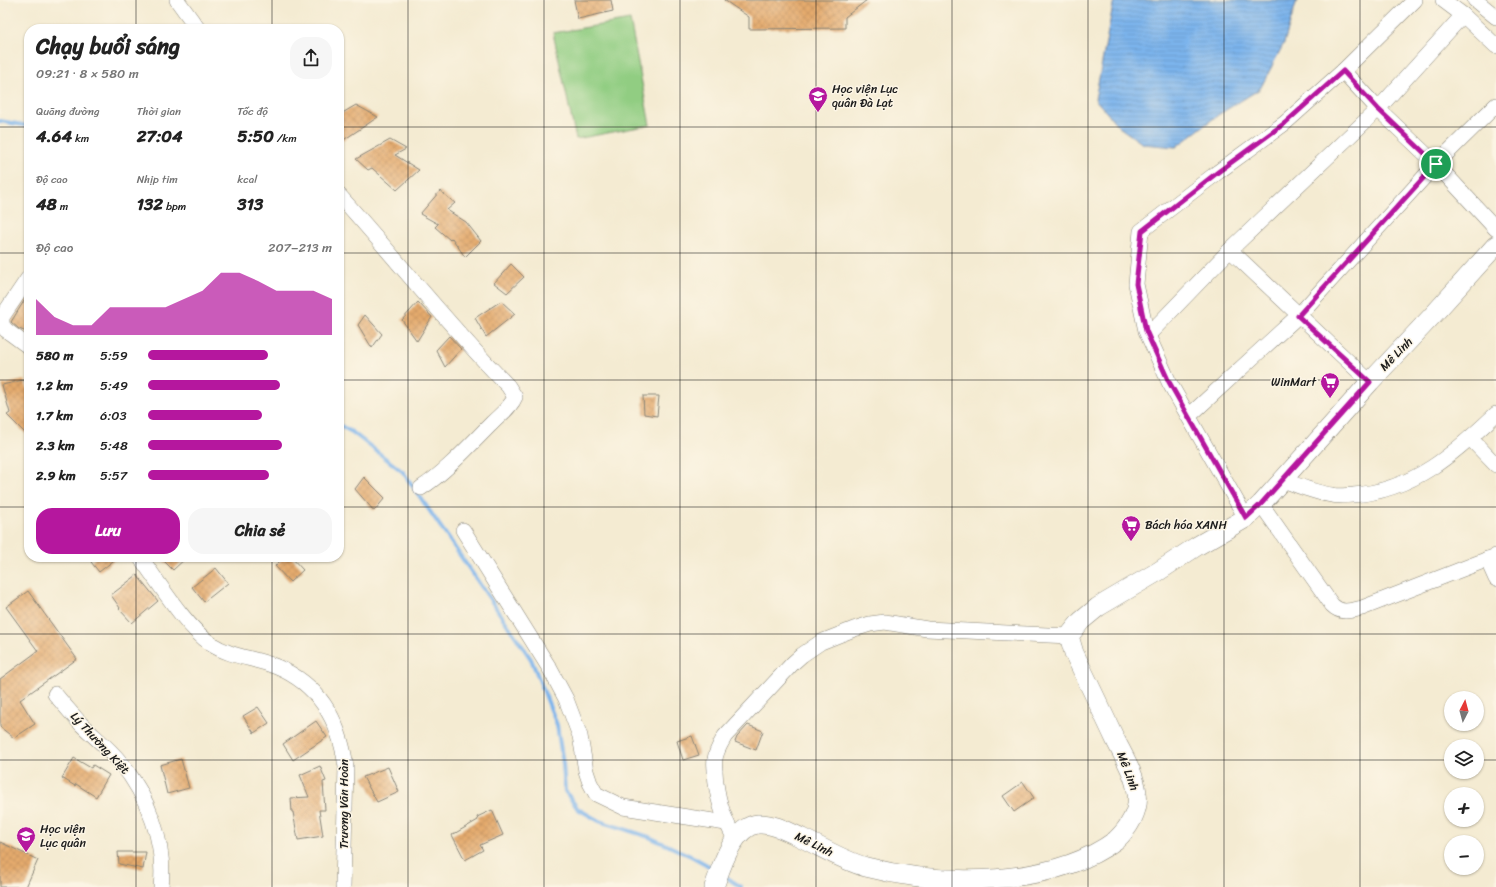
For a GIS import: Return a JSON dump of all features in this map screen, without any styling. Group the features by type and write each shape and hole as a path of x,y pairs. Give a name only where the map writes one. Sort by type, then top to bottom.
{"street":[{"path":"177,0 194,24"},
{"path":"1246,518 1169,382 1148,335 1140,309 1136,284 1142,231 1218,172 1285,123 1343,71 1415,0"},
{"path":"1443,0 1463,15 1496,46"},
{"path":"1475,0 1496,17"},
{"path":"1148,335 1230,250 1378,109 1463,15"},
{"path":"1343,71 1378,109 1436,164 1496,229"},
{"path":"1189,416 1298,316 1436,164 1496,106"},
{"path":"344,201 384,245 434,306 508,386 515,397 509,406 469,446 429,483 421,488"},
{"name":"Mê Linh","path":"729,838 757,824 774,826 864,866 898,875 929,880 974,884 1013,883 1052,874 1085,863 1105,851 1123,834 1132,821 1138,794 1131,773 1074,653 1069,636 1081,621 1098,607 1159,571 1197,546 1246,518 1283,480 1370,382 1496,245"},
{"path":"1230,250 1298,316 1370,382"},
{"path":"24,284 2,317 2,325 6,330 24,343"},
{"path":"1283,480 1306,489 1333,496 1363,494 1380,491 1403,484 1421,475 1470,438 1496,414"},
{"path":"1470,438 1496,465"},
{"path":"1261,504 1337,610 1349,611 1362,608 1492,558 1496,579"},
{"path":"463,530 550,669 566,699 580,736 586,771 596,794 623,807 729,838"},
{"name":"Trương Văn Hoàn","path":"144,562 178,610 210,643 222,650 277,667 296,677 309,686 319,696 330,714 344,752 346,767 347,786 342,887"},
{"path":"714,887 729,838 720,806 716,782 715,759 725,736 793,663 821,642 870,624 885,622 926,629 1069,636"},
{"name":"Lý Thường Kiệt","path":"55,694 80,723 119,761 131,776 142,795 158,840 161,861 161,887"}],"green space":[{"path":"630,20 650,125 576,139 553,33"}],"water":[{"path":"1114,0 1297,0 1284,43 1260,89 1218,115 1176,147 1143,144 1119,127 1095,99"}],"building":[{"path":"574,0 611,0 613,11 578,19"},
{"path":"724,0 867,0 845,17 845,28 749,29 749,17"},
{"path":"356,105 378,117 344,140 344,112"},
{"path":"390,140 406,149 395,155 419,170 397,190 372,168 368,170 356,159"},
{"path":"440,191 455,203 447,210 466,222 481,241 465,257 452,238 450,240 435,227 438,224 420,214"},
{"path":"511,264 524,277 507,293 494,283"},
{"path":"24,301 24,331 19,329 11,322"},
{"path":"501,301 515,314 486,337 475,318"},
{"path":"418,302 432,317 417,341 402,320"},
{"path":"365,315 382,334 372,348 358,325"},
{"path":"449,336 461,349 445,367 436,350"},
{"path":"24,380 24,432 7,415 10,413 2,385"},
{"path":"643,396 659,396 657,416 644,414"},
{"path":"364,477 385,498 374,511 355,489"},
{"path":"91,562 112,562 99,572"},
{"path":"165,562 182,562 173,570"},
{"path":"279,562 296,562 303,570 290,582 275,566"},
{"path":"216,568 228,583 204,602 192,587"},
{"path":"137,575 158,601 132,623 119,609 120,608 111,595"},
{"path":"28,591 77,659 20,700 35,724 14,738 0,727 0,679 38,651 6,607"},
{"path":"258,707 269,723 254,733 243,716"},
{"path":"316,721 327,737 293,760 283,744"},
{"path":"748,725 763,731 756,750 735,742 737,737"},
{"path":"692,736 699,755 683,760 677,741"},
{"path":"74,758 91,768 93,765 109,775 96,797 76,784 75,786 62,778"},
{"path":"181,759 189,788 167,794 160,765"},
{"path":"320,766 326,781 323,782 325,810 319,810 323,836 298,840 292,812 291,798 309,797 300,775"},
{"path":"388,767 399,792 377,802 363,777"},
{"path":"1023,782 1034,798 1014,812 1003,796"},
{"path":"492,810 503,835 480,845 483,850 465,860 452,835 478,820 477,817"},
{"path":"0,842 38,860 26,887 0,887"},
{"path":"118,852 146,852 143,869 119,864"}],"waterway":[{"path":"0,121 24,125"},
{"path":"344,428 352,432 403,472 531,659 557,725 563,764 565,791 578,809 599,821 649,837 693,857 716,870"},
{"path":"723,875 741,887"}],"place":[{"name":"Học viện Lục quân Đà Lạt","path":"818,113"},
{"name":"WinMart","path":"1330,399"},
{"name":"Bách hóa XANH","path":"1131,542"},
{"name":"Học viện Lục quân","path":"26,853"}],"route":[{"path":"1343,71 1378,109 1436,164 1298,316 1370,382 1261,504 1246,518 1169,382 1146,331 1140,309 1136,284 1142,231 1218,172 1285,123 1343,71"}]}
